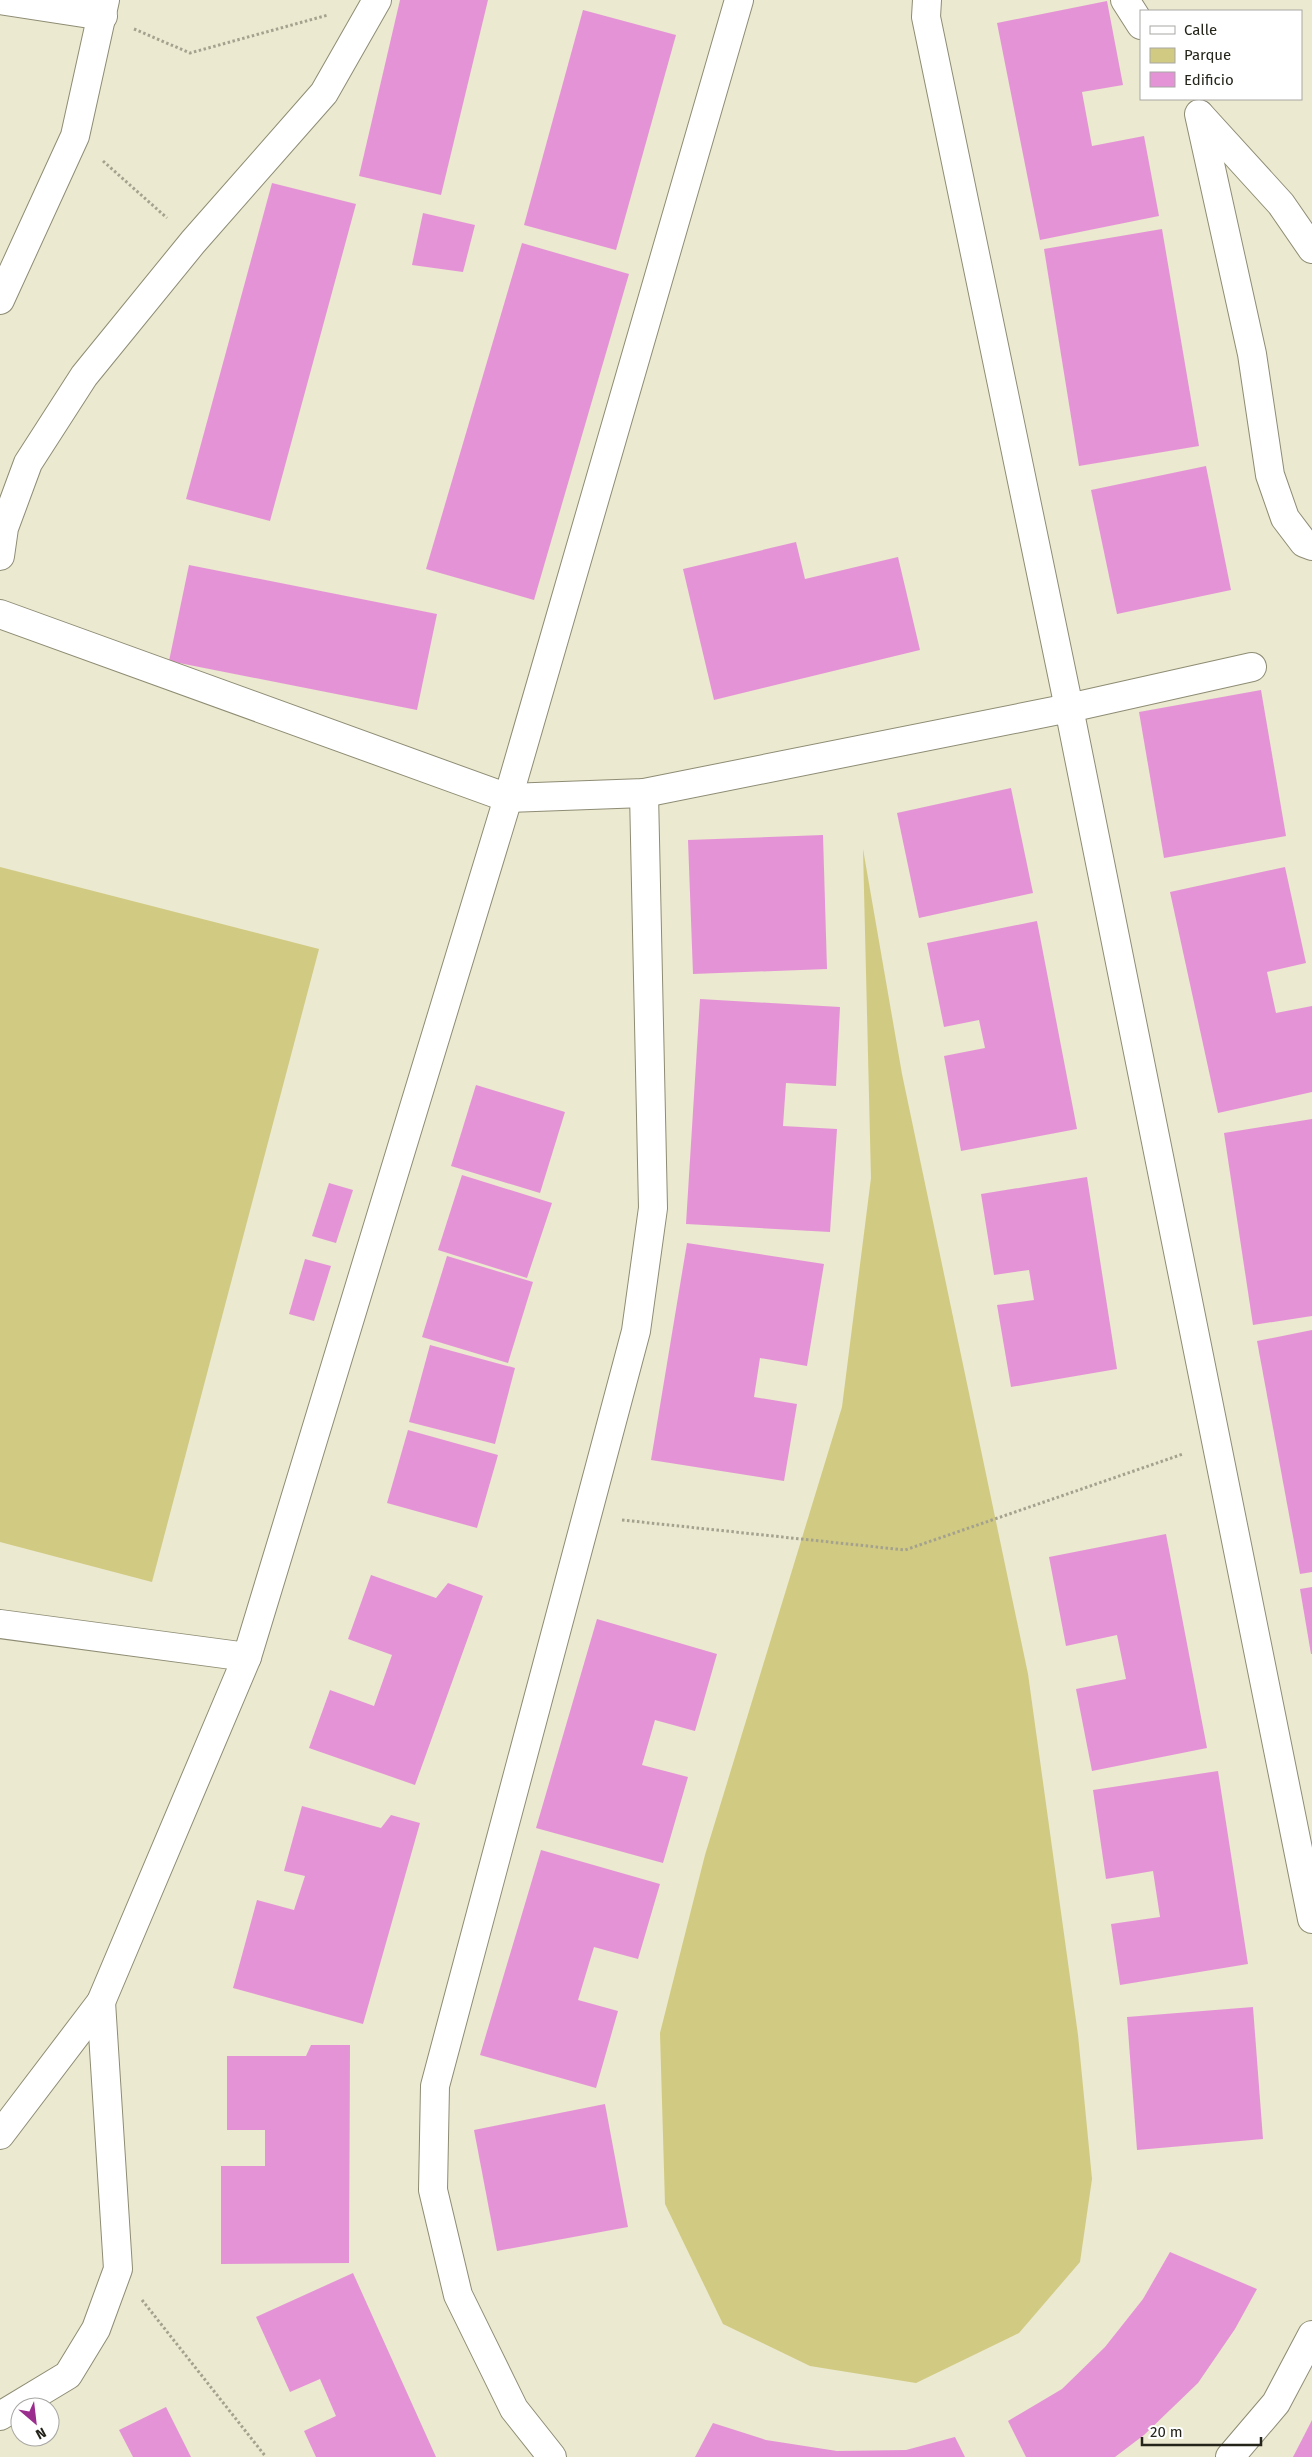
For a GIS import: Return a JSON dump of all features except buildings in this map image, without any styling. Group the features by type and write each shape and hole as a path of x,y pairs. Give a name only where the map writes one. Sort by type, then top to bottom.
{"street":[{"path":"0,0 104,8 75,136 0,300"},
{"path":"0,2134 101,2002 247,1657 508,798 739,0"},
{"path":"927,0 926,17 1069,708 1312,1919"},
{"path":"1125,0 1140,23"},
{"path":"0,556 2,529 28,463 84,376 193,242 324,93 377,1"},
{"path":"1194,107 1282,204 1312,249"},
{"path":"1194,107 1252,354 1270,475 1285,518 1304,543 1312,546"},
{"path":"0,614 508,798 644,792 1069,708 1252,667"},
{"path":"552,2457 514,2410 458,2295 433,2190 435,2086 636,1331 654,1208 644,792"},
{"path":"0,1624 247,1657"},
{"path":"0,2416 68,2375 96,2329 118,2269 101,2002"},
{"path":"1230,2457 1276,2403 1312,2335"}],"path":[{"path":"104,8 190,53 377,1"},
{"path":"75,136 193,242"},
{"path":"586,1516 905,1550 1216,1442"},
{"path":"118,2269 266,2457"}],"green space":[{"path":"863,849 902,1074 1028,1674 1078,2035 1092,2179 1080,2262 1019,2333 916,2383 810,2366 723,2324 665,2204 660,2033 705,1855 842,1407 871,1178"},
{"path":"0,867 319,949 152,1582 0,1542"}]}
